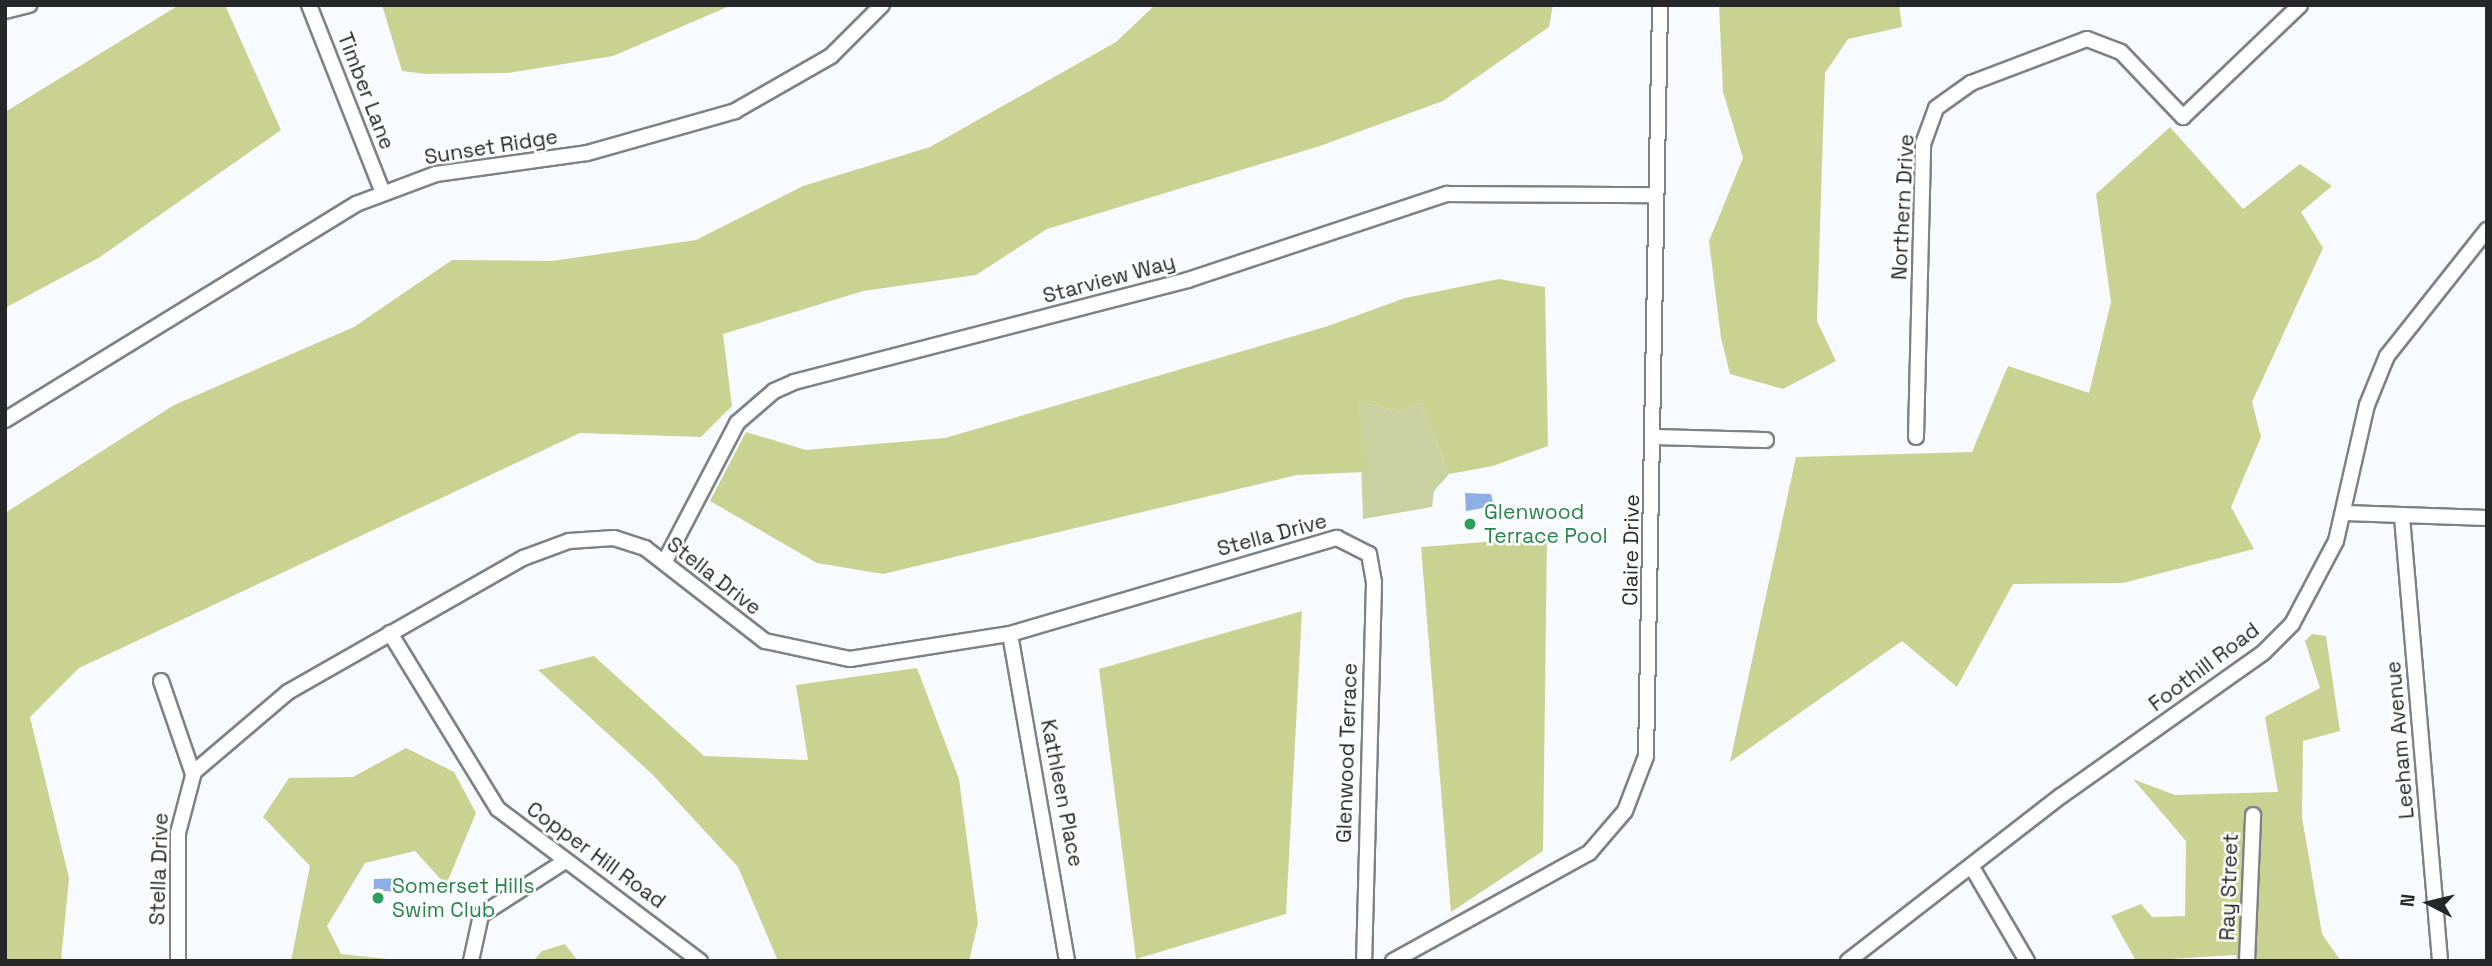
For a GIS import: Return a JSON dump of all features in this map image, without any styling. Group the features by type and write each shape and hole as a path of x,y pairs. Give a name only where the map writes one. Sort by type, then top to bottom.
{"street":[{"path":"5,11 29,5"},
{"name":"Timber Lane","path":"309,5 383,192"},
{"name":"Sunset Ridge","path":"5,420 383,192 436,174 646,140 735,111 831,56 882,5"},
{"name":"Claire Drive","path":"1393,961 1589,853 1625,811 1649,732 1655,195 1660,5"},
{"name":"Northern Drive","path":"1916,436 1923,144 1936,108 1971,83 2087,39 2121,51 2183,117 2300,5"},
{"name":"Starview Way","path":"664,561 737,423 774,391 794,382 1188,280 1447,194 1655,195"},
{"name":"Foothill Road","path":"1848,961 2281,636 2310,598 2345,513 2367,405 2387,356 2487,229"},
{"path":"1653,437 1766,440"},
{"path":"2345,513 2487,518"},
{"name":"Leeham Avenue","path":"2402,517 2440,961"},
{"name":"Stella Drive","path":"178,961 178,833 193,774 288,692 523,558 569,541 614,538 664,561 740,625 796,652 871,659 1010,634 1329,538 1363,548"},
{"name":"Glenwood Terrace","path":"1363,548 1374,583 1364,961"},
{"name":"Copper Hill Road","path":"390,633 479,786 564,862 670,933 700,961"},
{"name":"Kathleen Place","path":"1010,634 1067,961"},
{"path":"161,681 193,774"},
{"name":"Ray Street","path":"2247,961 2253,815"},
{"path":"471,961 481,915 564,862"},
{"path":"1973,869 2027,961"}],"green space":[{"path":"179,5 225,5 281,130 100,257 5,308 5,112"},
{"path":"382,5 732,5 613,56 508,73 426,74 402,71"},
{"path":"1155,5 1553,5 1549,27 1443,101 1320,146 1047,229 976,275 863,291 723,334 732,406 701,437 580,433 79,668 30,717 69,878 61,961 5,961 5,513 174,405 354,327 452,260 552,261 696,240 803,186 930,147 1116,42"},
{"path":"1719,5 1899,5 1902,27 1848,39 1825,73 1817,321 1836,361 1783,389 1730,374 1721,338 1709,241 1743,158 1723,92"},
{"path":"2170,127 2243,209 2300,164 2332,186 2301,212 2323,248 2252,402 2261,437 2231,507 2254,549 2123,583 2013,584 1957,687 1902,641 1730,762 1796,457 1972,452 2008,366 2089,393 2111,302 2096,194"},
{"path":"1499,279 1545,287 1548,446 1493,466 1449,474 1421,403 1399,411 1359,402 1365,472 1297,475 883,574 817,563 710,501 746,432 806,450 945,438 1328,326 1405,298"},
{"path":"1359,402 1399,411 1421,403 1449,474 1434,491 1432,507 1363,519"},
{"path":"1547,537 1543,851 1451,912 1421,547"},
{"path":"1302,611 1286,914 1136,959 1099,669"},
{"path":"2312,634 2326,636 2340,731 2303,741 2302,817 2322,934 2341,961 2237,961 2236,955 2136,961 2111,916 2141,904 2152,917 2185,916 2186,841 2133,779 2175,795 2278,792 2265,717 2320,688 2305,641"},
{"path":"594,656 704,756 808,760 796,685 917,668 959,779 978,923 969,961 778,961 738,867 652,774 538,670"},
{"path":"406,748 454,772 476,813 446,885 415,851 365,863 327,926 341,954 406,961 291,961 310,866 263,817 289,778 353,777"},
{"path":"565,944 578,961 533,961 542,951"}],"water":[{"path":"1465,493 1491,494 1494,506 1466,511"},
{"name":"Somerset Hills Swim Club","path":"405,878 406,892 383,891 383,905 373,905 374,879"}],"place":[{"name":"Glenwood Terrace Pool","path":"1470,524"},
{"name":"Somerset Hills Swim Club","path":"378,898"}]}
